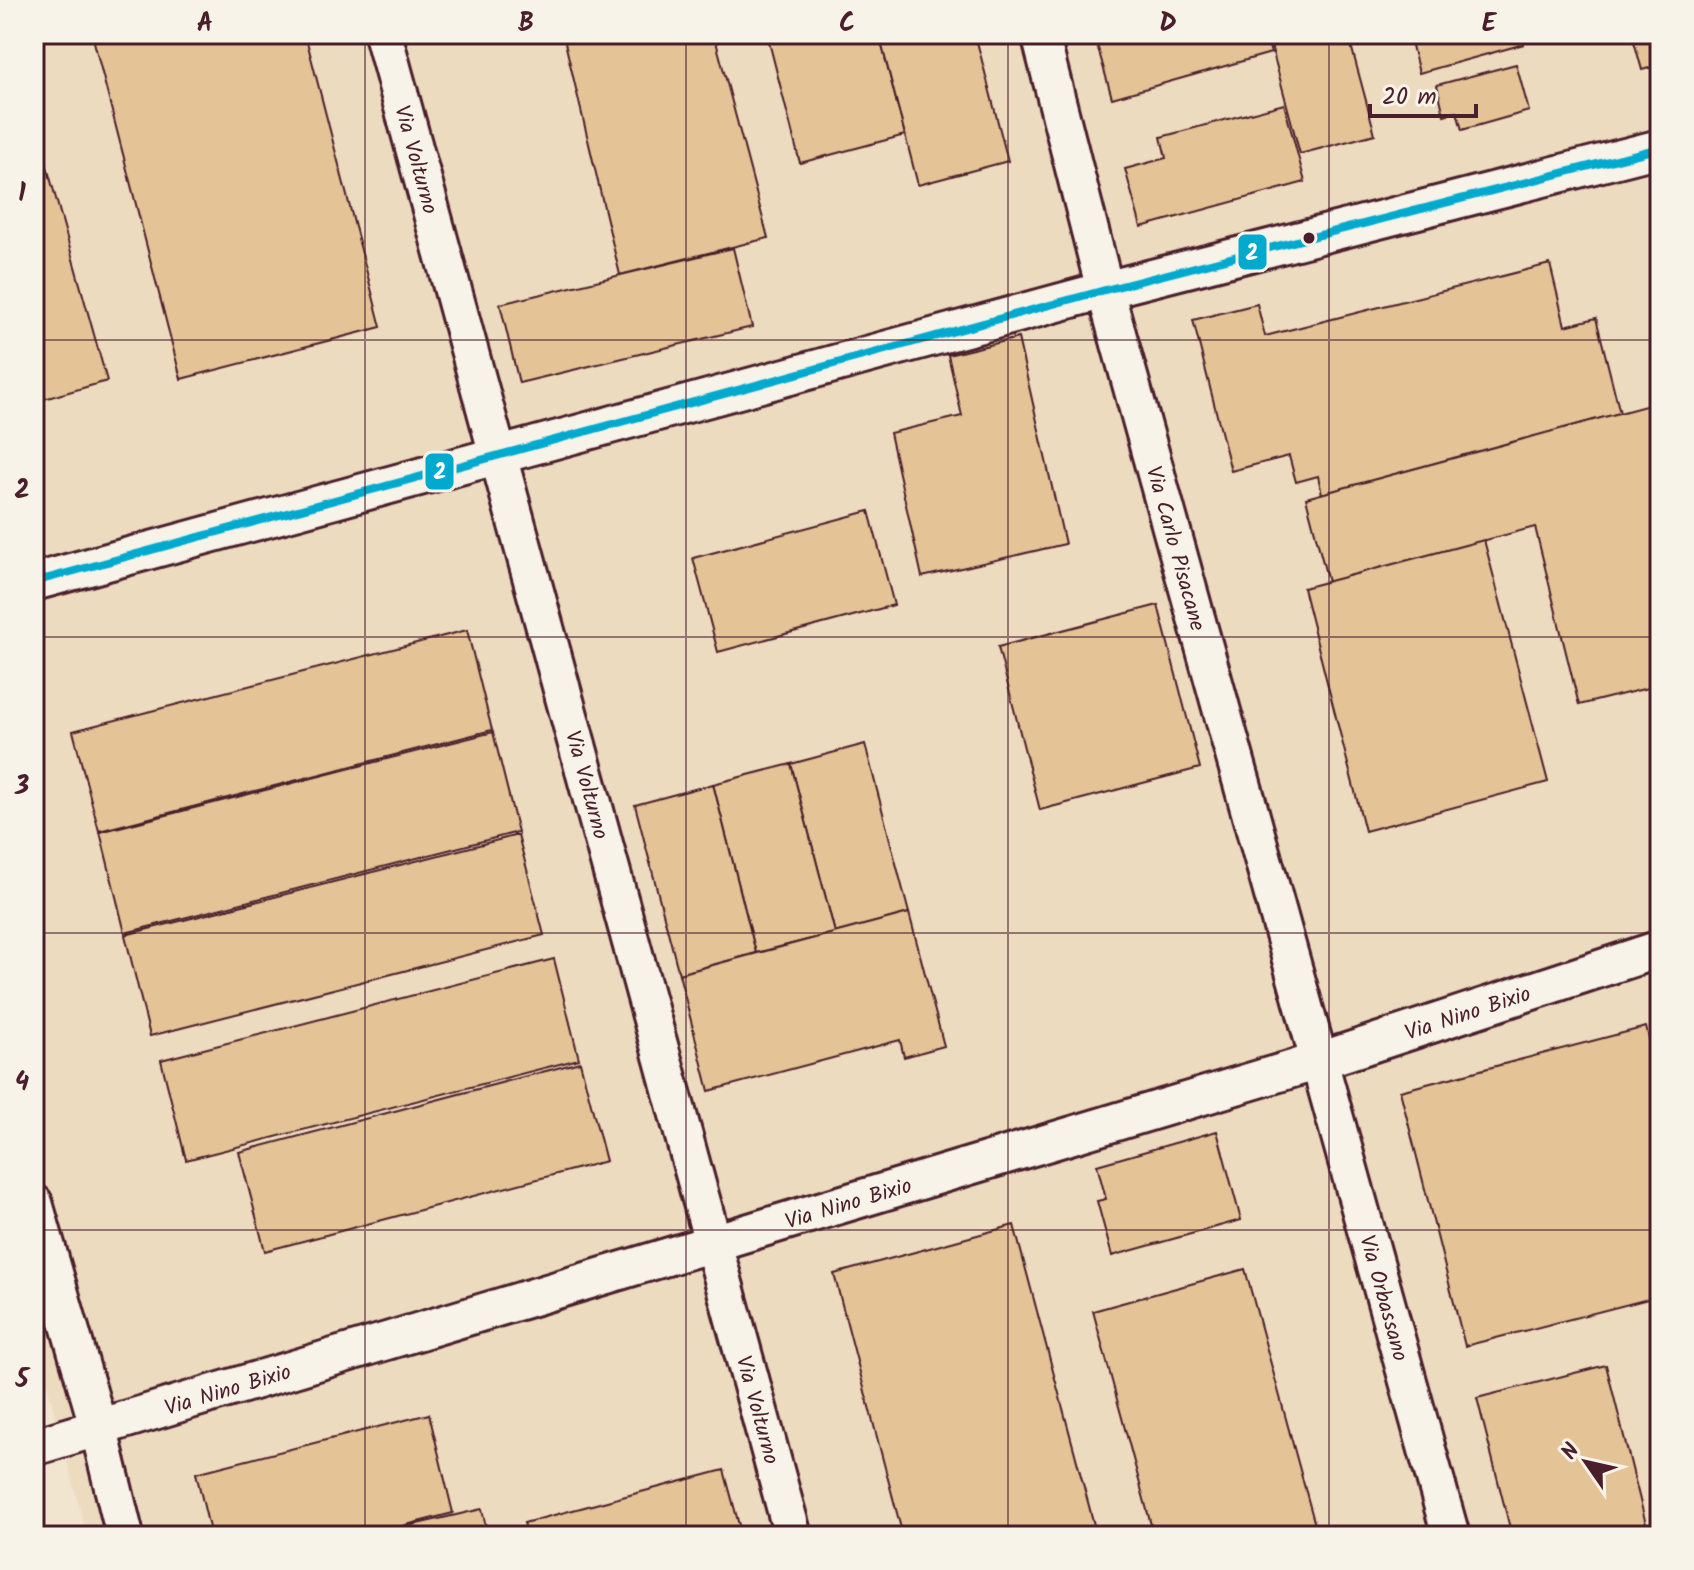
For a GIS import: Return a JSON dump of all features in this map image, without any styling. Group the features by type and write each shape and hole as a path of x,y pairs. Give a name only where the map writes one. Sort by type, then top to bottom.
{"street":[{"name":"Via Volturno","path":"383,34 793,1536"},
{"name":"Via Carlo Pisacane","path":"1040,34 1105,290 1319,1061"},
{"path":"34,582 1105,290 1660,148"},
{"name":"Via Nino Bixio","path":"34,1447 1319,1061 1660,949"},
{"name":"Via Orbassano","path":"1319,1061 1451,1536"},
{"path":"34,1203 98,1426 125,1536"}],"shaded area":[{"path":"34,34 1660,34 1660,1536 87,1536 34,1336"}],"building":[{"path":"92,34 305,34 381,327 181,379"},
{"path":"563,34 714,34 768,238 620,275"},
{"path":"767,34 879,34 905,135 800,163"},
{"path":"879,34 975,34 1008,161 918,185"},
{"path":"1094,34 1265,34 1271,53 1112,98"},
{"path":"1268,34 1348,34 1375,134 1300,154"},
{"path":"1409,34 1521,34 1524,44 1419,73"},
{"path":"1632,34 1660,34 1660,65 1642,70"},
{"path":"1516,64 1529,111 1462,130 1457,112 1444,115 1437,85"},
{"path":"1284,104 1305,182 1141,227 1125,169 1166,158 1161,137"},
{"path":"34,120 107,381 34,402"},
{"path":"733,248 752,327 519,383 500,304"},
{"path":"1550,264 1565,326 1596,318 1620,413 1322,494 1318,476 1296,482 1289,456 1231,471 1193,320 1257,304 1265,336"},
{"path":"1018,338 1065,544 922,577 890,433 962,416 948,355"},
{"path":"1660,402 1660,685 1579,705 1535,527 1328,582 1306,498"},
{"path":"869,511 894,605 718,652 693,558"},
{"path":"1484,540 1548,782 1365,831 1303,588"},
{"path":"1158,605 1200,768 1040,810 998,647"},
{"path":"467,630 492,730 99,831 73,731"},
{"path":"493,732 518,832 125,933 100,832"},
{"path":"865,744 909,913 835,933 791,764"},
{"path":"791,764 835,933 756,953 713,784"},
{"path":"713,784 756,953 679,974 635,805"},
{"path":"518,835 544,935 150,1036 125,935"},
{"path":"909,913 944,1046 904,1057 900,1040 709,1091 679,974"},
{"path":"554,959 579,1059 186,1160 161,1060"},
{"path":"1646,1027 1660,1081 1660,1296 1465,1346 1400,1091"},
{"path":"580,1062 606,1161 265,1251 239,1152"},
{"path":"1217,1131 1241,1220 1112,1256 1097,1201 1106,1199 1097,1165"},
{"path":"1014,1225 1097,1536 903,1536 834,1274"},
{"path":"1245,1269 1318,1536 1154,1536 1093,1311"},
{"path":"1606,1365 1649,1536 1512,1536 1477,1398"},
{"path":"429,1414 453,1513 363,1536 211,1536 196,1473"},
{"path":"724,1470 742,1536 528,1536 524,1523"},
{"path":"482,1509 488,1536 365,1536"}],"transit line":[{"name":"2","path":"34,582 1105,290 1660,148"}]}
